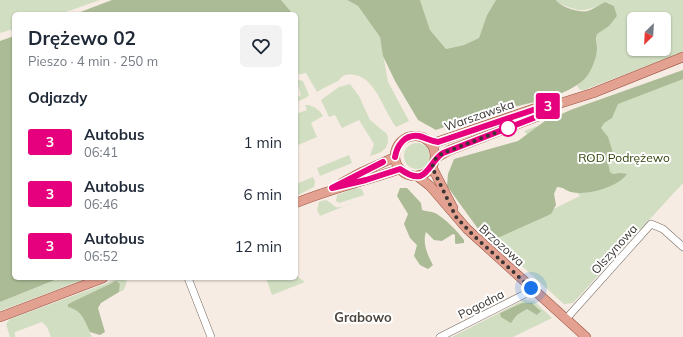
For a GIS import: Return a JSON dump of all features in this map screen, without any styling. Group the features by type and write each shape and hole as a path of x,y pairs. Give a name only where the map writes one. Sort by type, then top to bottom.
{"main road":[{"name":"Warszawska","path":"430,142 438,142 533,110 558,104 683,57"},
{"name":"Warszawska","path":"436,158 450,150 549,112 558,104"},
{"path":"418,136 430,142 434,148 436,158 432,167 425,174 412,176 400,169 395,157 397,148 405,138 418,136"},
{"path":"298,202 332,188 395,157"},
{"name":"Brzozowa","path":"432,167 456,217"},
{"path":"332,188 366,180 400,169"},
{"name":"Brzozowa","path":"417,176 430,186 475,237 586,337"},
{"path":"0,317 98,280"}],"street":[{"name":"Olszynowa","path":"566,318 651,224 663,229 683,247"},
{"path":"189,280 211,337"},
{"name":"Pogodna","path":"440,337 523,295 531,288"}],"green space":[{"path":"0,0 100,0 66,12 12,12 12,30 0,33"},
{"path":"112,0 281,0 291,12 80,12"},
{"path":"281,0 347,0 358,6 380,37 388,82 409,121 396,127 376,92 364,78 356,75 346,75 317,92 306,73 298,75 298,12 291,12"},
{"path":"347,0 420,0 430,30 446,49 464,45 479,38 487,15 496,0 556,0 558,3 566,7 584,11 588,11 605,2 614,6 617,16 609,26 597,34 597,52 594,63 587,76 578,84 552,97 469,117 436,130 418,120 395,81 383,56 380,37 358,6"},
{"path":"420,0 496,0 487,15 479,38 464,45 446,49 430,30"},
{"path":"556,0 683,0 683,52 584,90 580,90 577,86 590,69 596,54 597,33 609,26 617,16 614,6 605,2 587,10 577,10 558,3"},
{"path":"12,37 12,280 55,280 0,302 0,41"},
{"path":"683,70 683,79 618,104 612,118 604,123 601,128 608,137 613,153 608,163 610,172 613,174 627,174 617,183 602,189 585,193 571,192 557,187 554,194 556,205 551,214 493,240 484,237 447,186 448,174 454,159 518,141 545,121 573,109"},
{"name":"ROD Podrężewo","path":"683,72 683,183 573,303 564,304 492,239 580,196 524,131"},
{"path":"298,80 303,81 309,95 298,101 298,97 301,95"},
{"path":"350,84 359,96 370,120 387,134 387,146 382,151 374,155 370,156 374,144 359,120 342,128 335,115 329,117 321,100 339,87"},
{"path":"305,105 310,105 316,108 323,116 311,123 317,137 298,145 298,113 307,110"},
{"path":"417,143 426,147 430,156 426,165 417,169 408,165 404,156 408,147"},
{"path":"349,155 352,163 320,176 317,168"},
{"path":"313,177 315,182 314,187 298,195 298,183"},
{"path":"355,188 362,189 364,195 339,203 336,201 337,195"},
{"path":"400,188 407,188 421,203 422,210 433,212 443,218 464,240 464,243 456,244 455,235 453,234 442,241 434,240 426,232 425,245 433,265 428,269 420,265 414,256 417,245 410,238 404,224 408,214 397,196"},
{"path":"325,200 336,207 344,206 320,216 317,210 319,202"},
{"path":"298,277 305,282 272,295 267,280 298,280"},
{"path":"56,280 83,280 0,311 0,302"},
{"path":"116,280 127,281 124,290 119,292 120,284 116,281 68,304 68,307 78,312 84,319 92,337 51,337 47,327 42,322 15,332 15,337 10,337 6,324 10,319"},
{"path":"116,281 120,284 119,292 101,303 98,308 105,332 100,335 90,332 80,313 68,307 68,304"},
{"path":"524,300 534,301 552,318 513,337 452,337","holes":["522,303 532,303 540,309 534,313 527,309 517,315 513,321 503,318 500,313"]},
{"path":"522,303 532,303 541,311 537,315 527,309 517,315 511,323 501,317 500,313"}],"bus line":[{"name":"3","path":"383,162 332,188 366,180 400,169 412,176 425,174 432,167 436,158 443,153 549,112 558,104 533,110 438,142 430,142 425,138 418,136 405,138 397,148 395,157"}],"district":[{"name":"Grabowo","path":"363,317"}],"route":[{"path":"508,128 443,153 436,158 432,167 434,174 453,207 456,217 473,235 531,288"}]}
